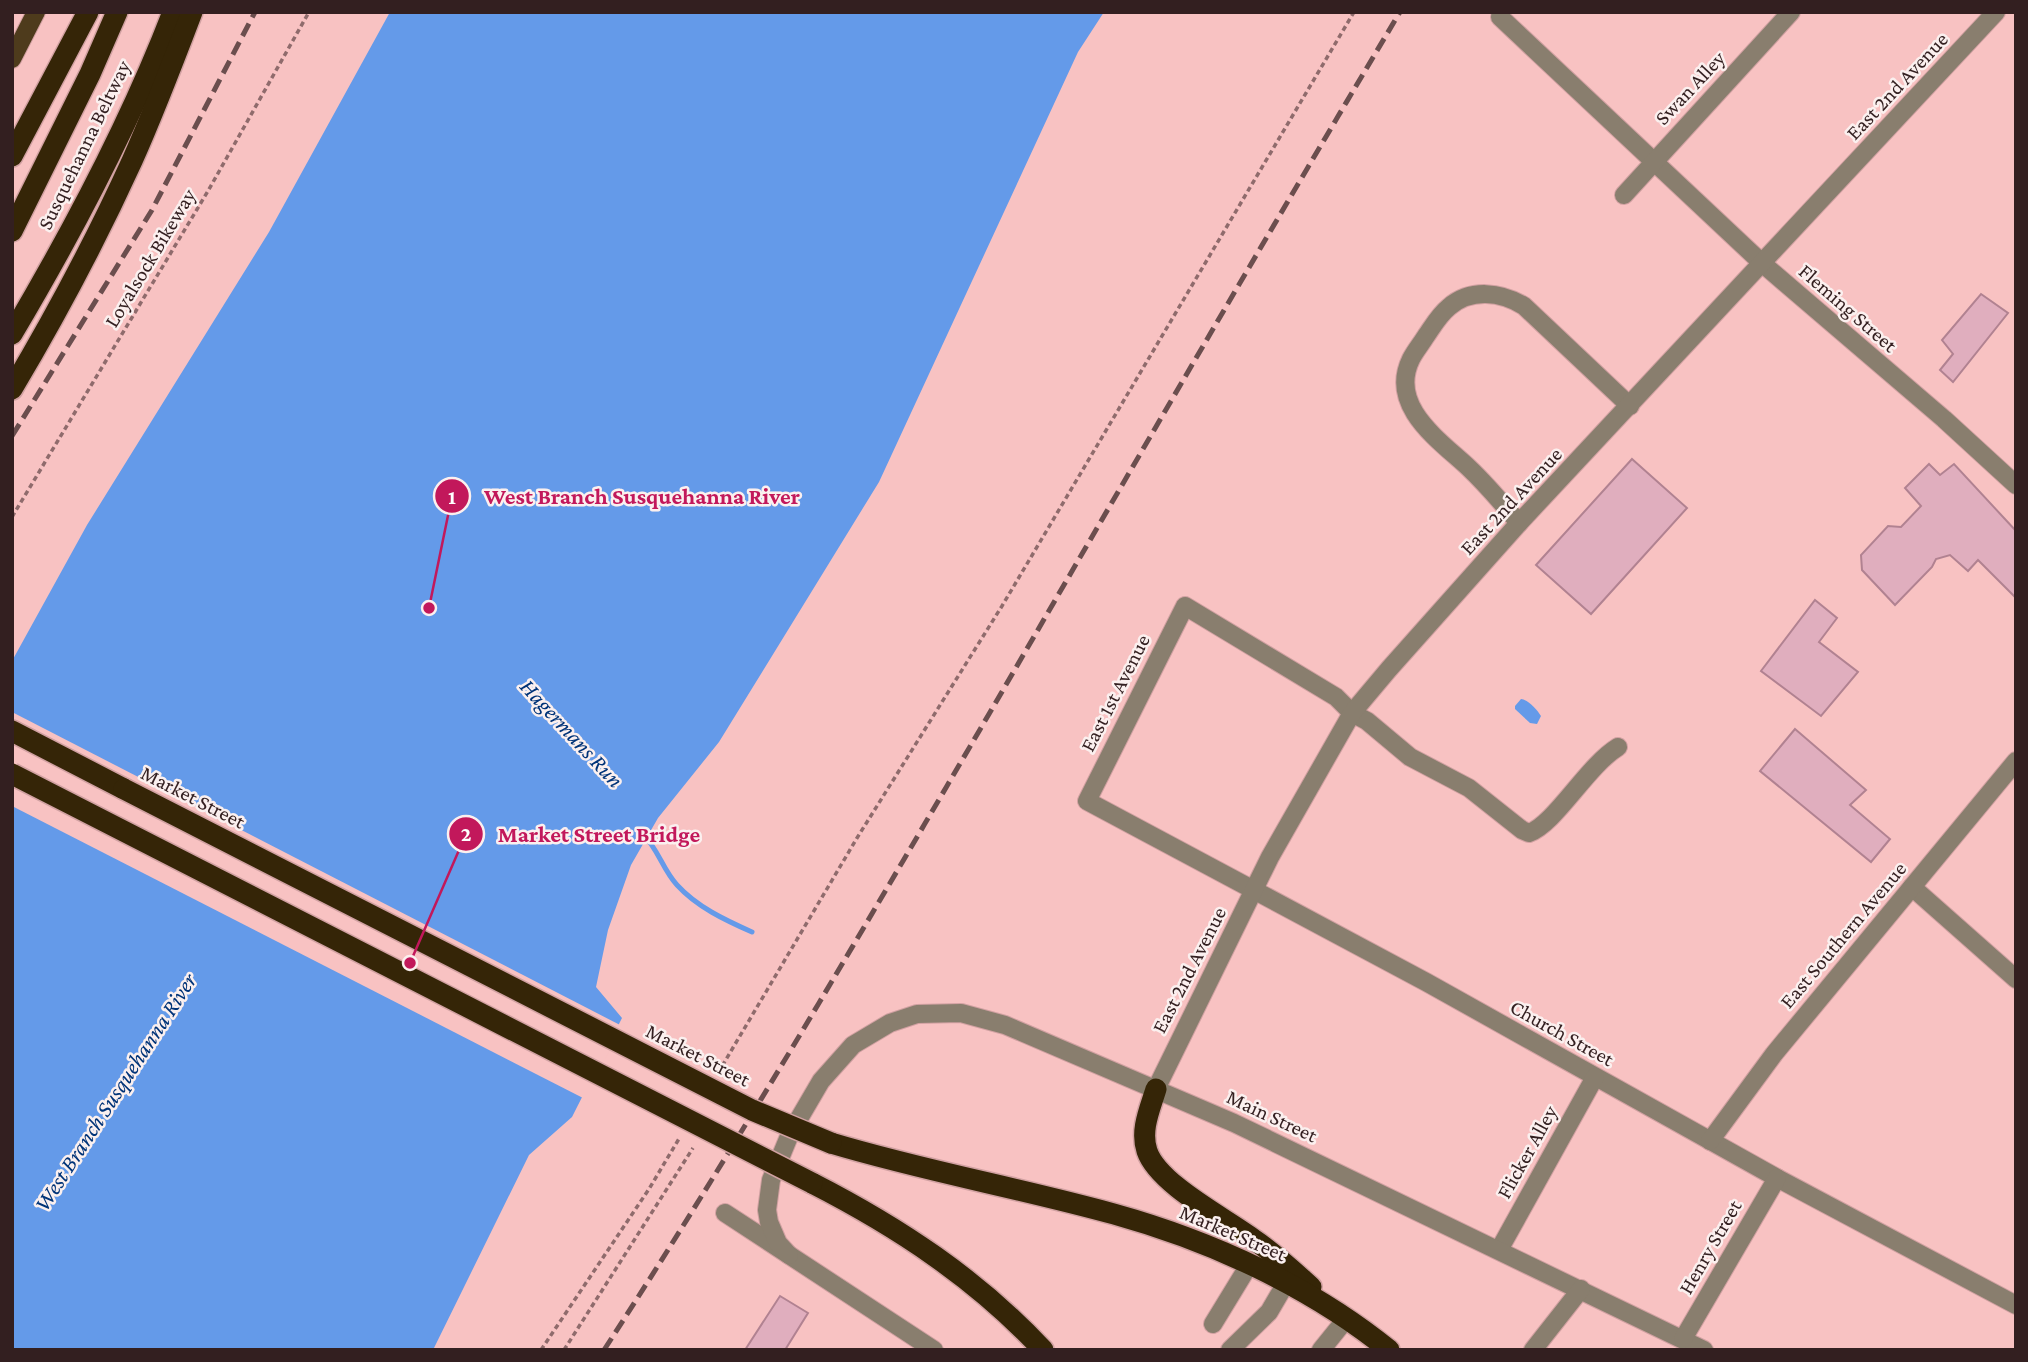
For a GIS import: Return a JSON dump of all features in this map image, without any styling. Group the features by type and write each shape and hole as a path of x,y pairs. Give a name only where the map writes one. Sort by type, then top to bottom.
{"highway":[{"path":"12,156 88,12"},
{"name":"Susquehanna Beltway","path":"12,231 85,86 117,12"},
{"name":"Susquehanna Beltway","path":"12,334 89,195 133,106 173,12"},
{"path":"12,389 66,294 110,208 153,112 192,12"},
{"name":"Market Street","path":"12,731 752,1110 831,1143 1114,1214 1183,1237 1286,1283 1389,1350"},
{"path":"12,774 869,1213 925,1248 989,1298 1043,1350"},
{"path":"1156,1089 1145,1130 1147,1150 1155,1167 1170,1182 1270,1251 1346,1320"}],"main road":[{"path":"12,59 36,12"}],"street":[{"name":"Swan Alley","path":"1624,195 1791,12"},
{"name":"East 2nd Avenue","path":"1156,1089 1270,857 1352,713 1519,523 1996,12"},
{"name":"Fleming Street","path":"1500,17 1763,264 1944,419 2016,485"},
{"path":"1519,523 1482,481 1423,425 1411,410 1407,393 1410,360 1448,307 1462,299 1484,294 1502,295 1514,300 1524,306 1630,406"},
{"name":"East 1st Avenue","path":"1087,801 1185,606 1336,697 1352,713"},
{"path":"1352,713 1367,721 1410,757 1469,788 1529,833 1543,825 1587,773 1618,747"},
{"name":"East Southern Avenue","path":"1710,1141 1782,1044 2016,761"},
{"name":"Church Street","path":"1087,801 1426,982 1777,1178 2016,1305"},
{"path":"1912,887 2016,979"},
{"name":"Main Street","path":"789,1255 778,1243 769,1222 767,1210 771,1180 790,1134 821,1081 842,1055 877,1029 917,1014 947,1012 991,1019 1272,1140 1704,1350"},
{"name":"Flicker Alley","path":"1499,1250 1595,1077"},
{"name":"Henry Street","path":"1684,1339 1777,1178"},
{"path":"725,1213 934,1350"},
{"path":"1213,1324 1249,1265"},
{"path":"1230,1350 1269,1312 1286,1283"},
{"path":"1533,1350 1581,1289"},
{"path":"1321,1350 1346,1320"}],"path":[{"name":"Loyalsock Bikeway","path":"12,517 208,191 310,12"},
{"path":"713,1083 858,838 1002,606 1354,12"},
{"path":"541,1350 649,1189 684,1130"},
{"path":"564,1350 693,1148"}],"water":[{"path":"390,12 1104,12 1078,52 879,482 719,742 658,818 631,865 608,930 596,987 622,1018 572,1117 529,1155 433,1350 12,1350 12,661 87,525 269,232"},
{"path":"1521,699 1530,703 1541,716 1537,724 1530,723 1515,709"}],"pier":[{"path":"12,712 622,1026 585,1099 12,806"}],"building":[{"path":"1981,294 2008,313 1953,382 1940,370 1953,354 1942,340"},
{"path":"1632,459 1687,508 1591,614 1536,565"},
{"path":"1929,464 1940,475 1954,464 2016,531 2016,598 1978,560 1968,571 1950,555 1936,559 1932,567 1895,605 1862,570 1861,555 1888,526 1901,527 1921,506 1905,488"},
{"path":"1815,600 1837,618 1819,642 1858,672 1821,716 1761,671"},
{"path":"1795,729 1866,790 1850,805 1890,839 1871,862 1760,771"},
{"path":"780,1296 808,1313 785,1350 745,1350"}],"waterway":[{"name":"Hagermans Run","path":"643,834 672,879 685,893 712,912 752,932"}],"railway":[{"path":"12,436 152,210 255,12"},
{"path":"604,1350 704,1193 848,954 1400,12"}],"place":[{"name":"West Branch Susquehanna River","path":"429,608"},
{"name":"Market Street Bridge","path":"410,963"}]}
